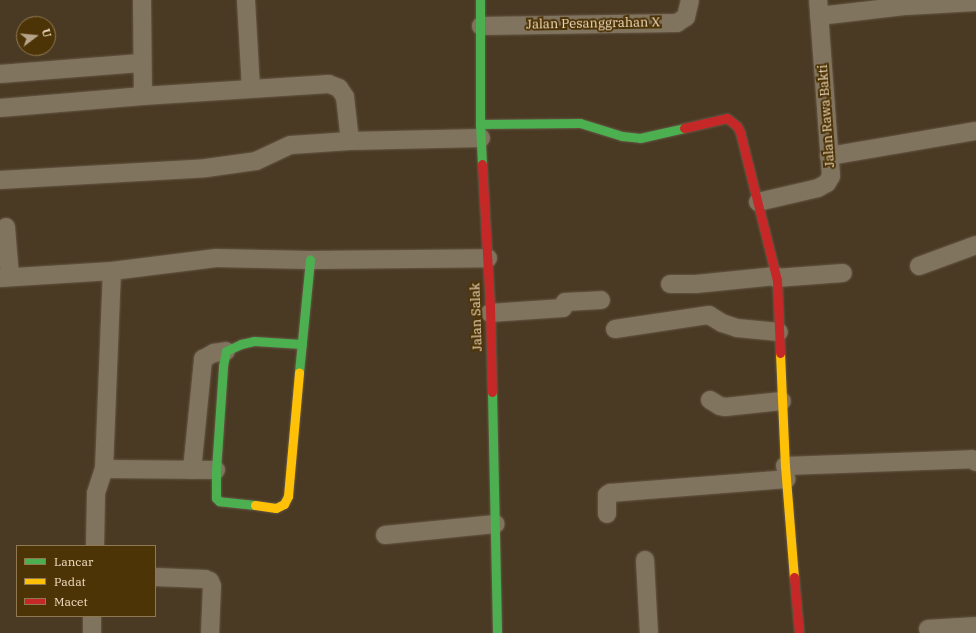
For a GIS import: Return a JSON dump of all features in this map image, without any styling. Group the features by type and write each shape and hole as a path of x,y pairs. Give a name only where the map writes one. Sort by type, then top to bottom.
{"street":[{"path":"142,0 141,63 143,96"},
{"path":"246,0 251,89"},
{"name":"Jalan Salak","path":"480,0 481,131 490,313 497,633"},
{"name":"Jalan Pesanggrahan X","path":"481,26 677,23 686,17 690,0"},
{"path":"818,8 906,6 976,2"},
{"name":"Jalan Rawa Bakti","path":"758,202 818,188 826,183 831,176 818,8"},
{"path":"0,74 141,63"},
{"path":"0,108 143,96 330,84 335,86 345,97 350,141"},
{"path":"0,180 206,168 256,161 291,145 481,131 554,122 580,124 622,136 640,138 727,118 732,121 740,132 776,277 785,472 799,633"},
{"path":"829,156 976,131"},
{"path":"6,227 5,278 112,271 216,258 310,260 488,258"},
{"path":"919,266 976,245"},
{"path":"226,351 223,366 216,470 216,498 218,501 276,508 284,504 286,500 310,260"},
{"path":"95,545 96,493 104,469 112,271"},
{"path":"670,284 696,284 843,273"},
{"path":"490,313 563,308 565,302 601,300"},
{"path":"615,329 708,315 722,323 737,328 779,332"},
{"path":"192,470 203,359 214,353 226,351 241,344 254,341 302,344"},
{"path":"710,400 720,406 725,407 782,401"},
{"path":"607,514 607,496 610,493 785,472 972,459 976,462"},
{"path":"104,469 216,470"},
{"path":"385,535 494,524"},
{"path":"645,560 649,633"},
{"path":"156,577 205,579 210,581 212,586 210,633"},
{"path":"92,617 92,633"},
{"path":"928,628 976,626"}],"traffic: fast":[{"path":"480,0 480,124 482,164"},
{"path":"480,124 580,123 622,136 640,138 684,128"},
{"path":"299,372 310,260"},
{"path":"255,505 219,501 216,498 216,470 223,366 226,351 241,344 254,341 302,344"},
{"path":"492,392 497,633"}],"traffic: slow":[{"path":"780,353 785,466 794,577"},
{"path":"255,505 276,508 284,504 288,496 299,372"}],"traffic: jam":[{"path":"684,128 727,118 737,126 740,132 777,280 780,353"},
{"path":"482,164 490,306 492,392"},
{"path":"794,577 799,633"}]}
